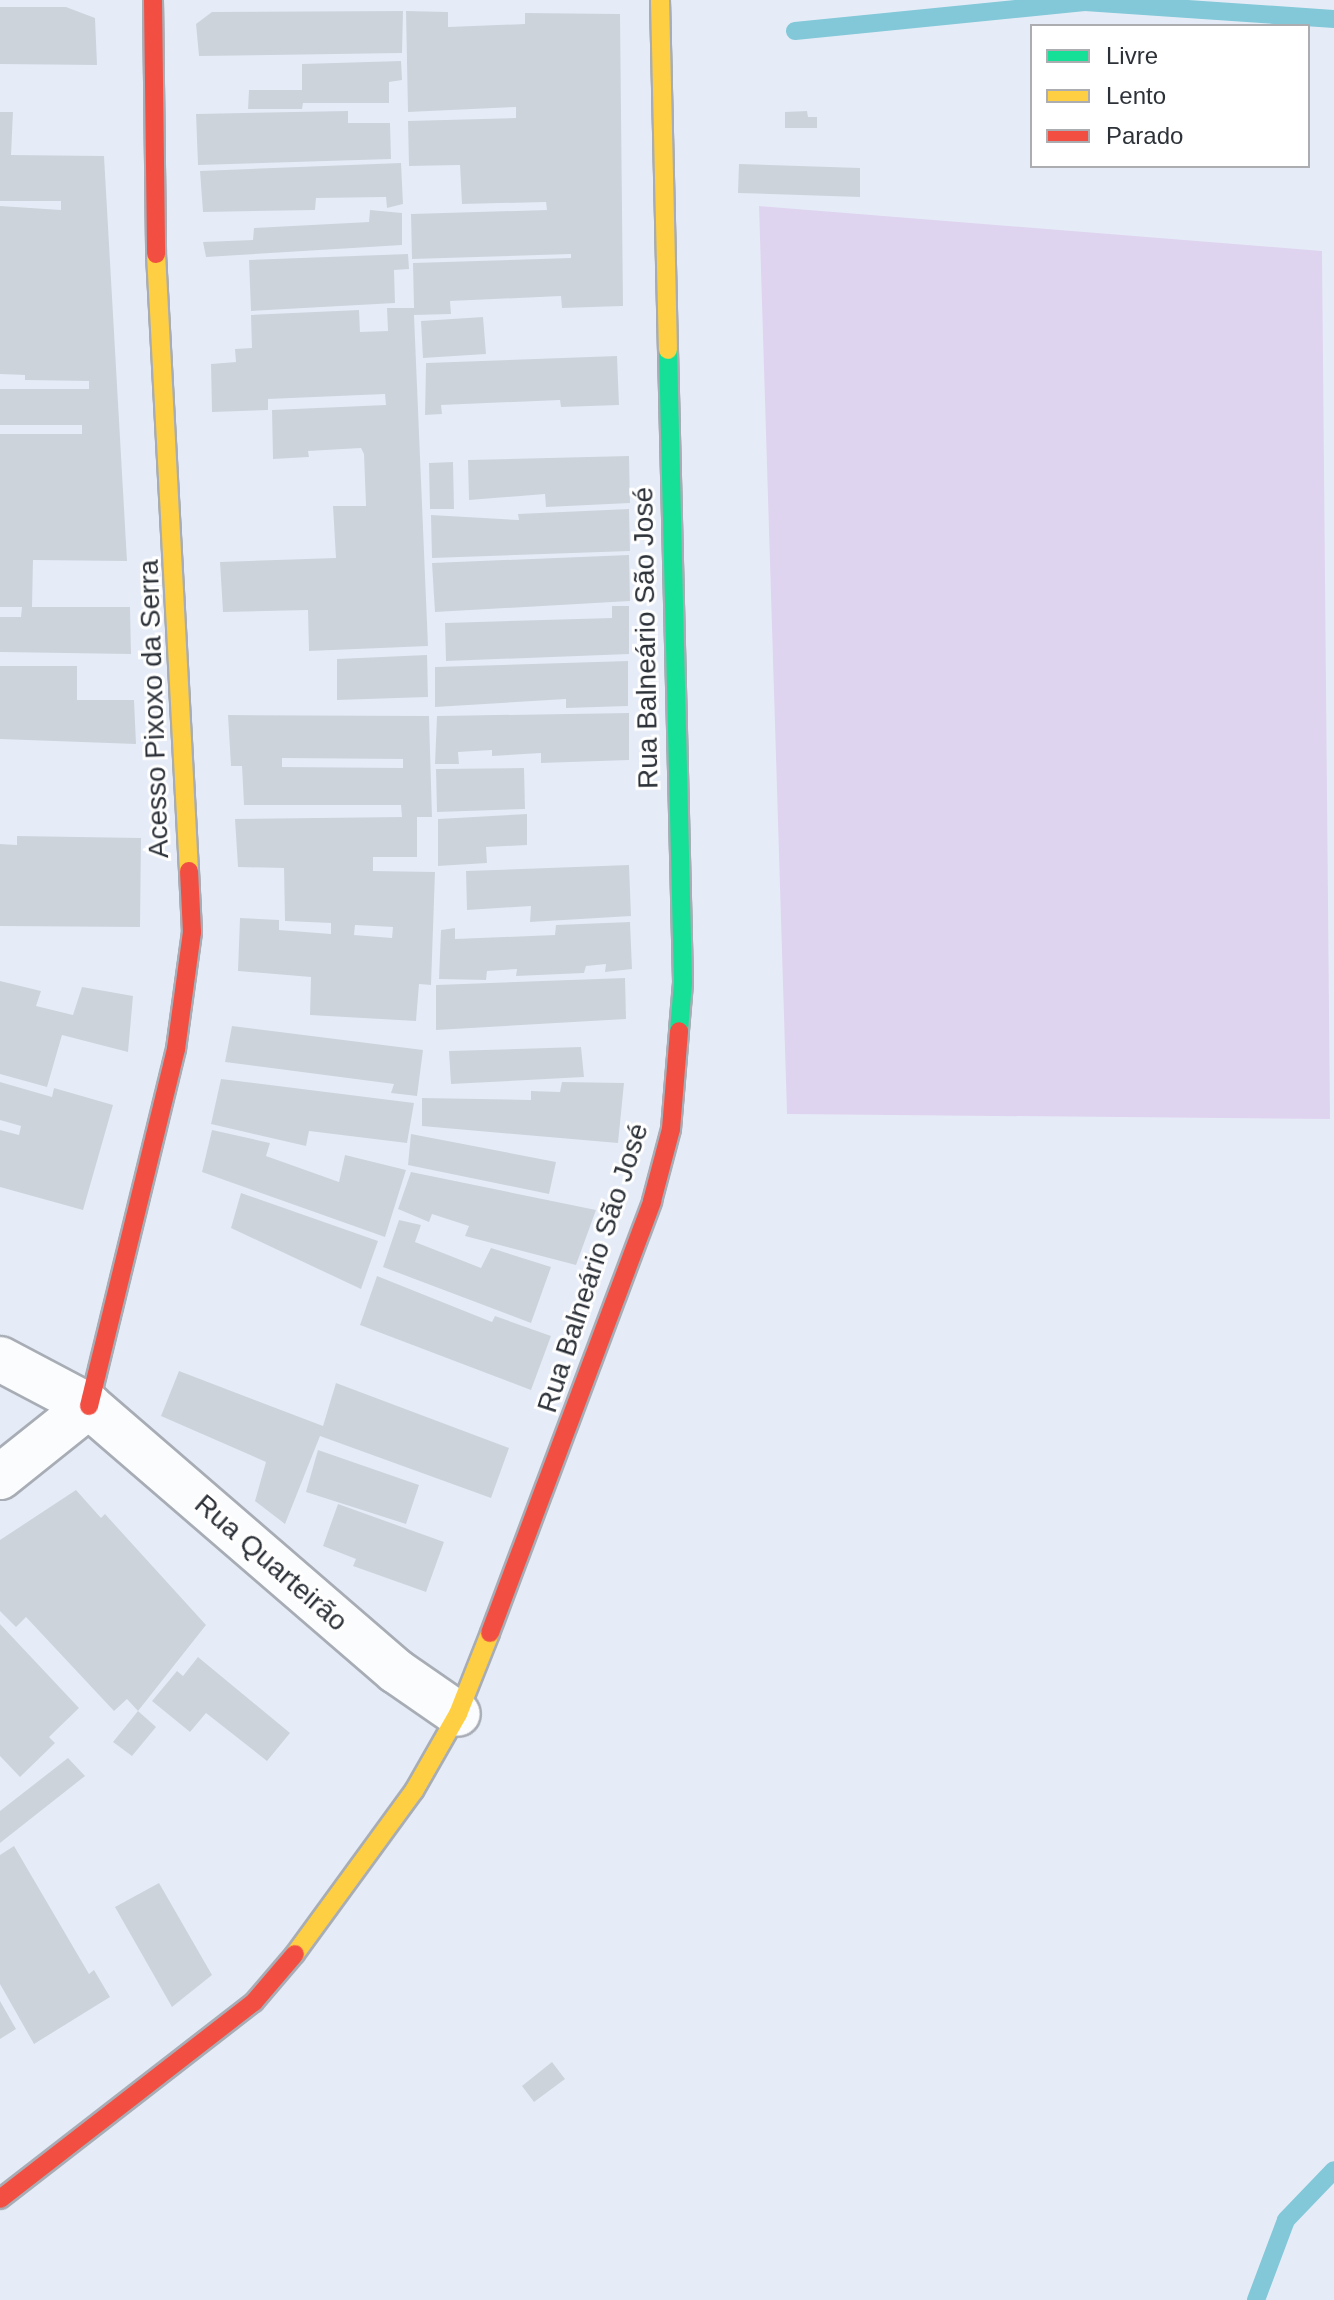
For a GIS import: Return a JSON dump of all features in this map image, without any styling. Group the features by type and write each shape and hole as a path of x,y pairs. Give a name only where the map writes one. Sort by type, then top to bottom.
{"street":[{"name":"Acesso Pixoxo da Serra","path":"89,1406 176,1049 192,932 173,506 155,229 153,0"},
{"name":"Rua Balneário São José","path":"0,2199 254,2002 323,1920 414,1791 458,1714 562,1450 652,1201 671,1129 683,983 660,0"},
{"name":"Rua Quarteirão","path":"0,1359 89,1406 396,1671 458,1714"},
{"path":"0,1477 89,1406"}],"shaded area":[{"path":"759,206 1322,251 1330,1119 787,1114"}],"building":[{"path":"0,7 66,7 95,18 97,65 0,64"},
{"path":"403,11 402,53 199,56 196,24 212,12"},
{"path":"406,11 448,12 448,27 525,24 525,13 620,14 623,306 562,308 561,296 450,301 451,314 414,315 428,646 309,651 308,610 223,612 220,562 336,558 333,506 366,506 364,454 361,448 308,451 309,457 273,459 272,410 386,405 385,394 268,399 268,410 212,412 211,364 236,362 235,349 252,348 251,315 359,310 360,332 388,331 387,308 414,308 413,263 571,258 571,254 412,259 411,214 547,210 546,202 462,204 460,165 409,166 408,121 516,118 516,107 408,112"},
{"path":"401,61 402,80 389,82 389,103 303,103 302,109 248,109 249,90 302,90 302,64"},
{"path":"348,111 348,123 390,123 391,159 198,165 196,114"},
{"path":"807,111 808,117 817,117 817,128 785,128 785,112"},
{"path":"0,112 13,112 11,155 104,156 127,561 33,560 32,607 130,607 131,654 0,652 0,617 21,617 22,607 0,607 0,434 82,434 82,425 0,425 0,389 89,389 89,381 25,380 25,375 0,374 0,206 61,210 61,201 0,201"},
{"path":"401,163 403,204 387,208 386,197 316,198 315,210 203,212 200,171"},
{"path":"739,164 860,168 860,197 738,193"},
{"path":"370,210 402,213 402,245 206,257 203,242 253,240 254,228 369,222"},
{"path":"408,254 409,269 394,270 395,303 251,311 249,260"},
{"path":"483,317 486,354 423,358 421,321"},
{"path":"617,356 619,405 561,407 560,400 441,405 442,414 425,415 426,363"},
{"path":"629,456 630,503 546,507 545,494 469,500 468,460"},
{"path":"453,462 454,509 430,509 429,463"},
{"path":"629,509 630,551 432,558 431,515 519,520 518,514"},
{"path":"629,555 630,601 435,612 432,563"},
{"path":"612,606 629,606 629,654 446,661 445,623 612,618"},
{"path":"427,655 428,697 337,700 337,659"},
{"path":"628,661 628,706 566,708 566,699 435,707 435,667"},
{"path":"0,666 77,666 77,700 134,700 136,744 0,739"},
{"path":"629,713 629,760 541,763 541,753 492,756 492,750 458,752 459,764 435,764 437,716"},
{"path":"228,715 429,716 432,817 417,817 417,857 373,857 373,871 435,872 431,985 419,984 416,1021 310,1015 311,977 238,971 240,918 279,920 279,930 331,934 331,923 285,921 284,868 238,867 235,819 402,817 401,805 244,805 242,766 231,766","holes":["282,758 403,759 403,768 282,767","355,925 393,927 392,938 354,935"]},
{"path":"524,768 525,809 437,812 436,769"},
{"path":"527,814 527,845 486,847 487,863 438,866 438,819"},
{"path":"17,836 141,838 140,927 0,926 0,844 17,845"},
{"path":"629,865 631,916 530,922 531,906 467,910 466,871"},
{"path":"630,922 632,969 605,972 606,964 586,966 584,973 516,976 517,969 487,971 486,980 439,979 441,930 455,928 455,939 555,935 556,925"},
{"path":"625,978 626,1019 436,1030 436,985"},
{"path":"0,981 41,991 36,1006 73,1015 82,987 133,996 128,1052 62,1035 47,1087 0,1074"},
{"path":"232,1026 423,1050 417,1096 391,1093 394,1084 225,1062"},
{"path":"581,1047 584,1077 451,1084 449,1051"},
{"path":"221,1079 414,1103 407,1143 309,1131 306,1146 211,1124"},
{"path":"0,1082 52,1097 54,1088 113,1105 83,1210 0,1187 0,1130 19,1135 21,1126 0,1120"},
{"path":"562,1082 624,1083 618,1143 422,1126 422,1098 531,1100 531,1091 560,1092"},
{"path":"212,1130 270,1143 266,1156 339,1182 345,1155 406,1170 385,1237 202,1172"},
{"path":"411,1134 556,1162 549,1194 408,1165"},
{"path":"411,1172 596,1210 576,1265 465,1236 469,1226 432,1214 429,1222 398,1209"},
{"path":"241,1193 378,1241 361,1289 231,1228"},
{"path":"399,1220 421,1225 415,1242 481,1268 491,1248 551,1267 531,1323 383,1267"},
{"path":"377,1276 492,1322 495,1316 551,1336 531,1390 360,1325"},
{"path":"179,1371 323,1426 336,1383 509,1448 491,1498 320,1436 285,1524 255,1501 266,1462 161,1416"},
{"path":"318,1450 419,1485 406,1524 306,1492"},
{"path":"76,1490 101,1518 105,1514 206,1625 138,1711 127,1699 114,1711 26,1617 16,1627 0,1611 0,1540"},
{"path":"338,1504 444,1542 426,1592 353,1566 356,1559 323,1546"},
{"path":"0,1624 79,1708 49,1737 55,1743 20,1777 0,1756"},
{"path":"198,1657 290,1733 267,1761 206,1713 190,1732 152,1701 177,1671 183,1676"},
{"path":"138,1711 156,1727 132,1756 113,1742"},
{"path":"68,1758 85,1776 0,1843 0,1811"},
{"path":"14,1846 89,1974 94,1970 110,1997 34,2044 0,1984 0,1855"},
{"path":"159,1883 212,1975 172,2007 115,1907"},
{"path":"0,2001 16,2029 0,2039"},
{"path":"552,2062 565,2079 534,2102 522,2086"}],"waterway":[{"path":"795,31 1085,2 1334,19"},
{"path":"1256,2300 1286,2220 1334,2170"}],"traffic: fast":[{"path":"668,350 683,983 679,1031"}],"traffic: slow":[{"path":"660,0 668,350"},
{"path":"156,254 189,871"},
{"path":"295,1954 414,1791 458,1714 490,1633"}],"traffic: jam":[{"path":"153,0 156,254"},
{"path":"89,1406 176,1049 192,932 189,871"},
{"path":"490,1633 652,1201 671,1129 679,1031"},
{"path":"0,2199 254,2002 295,1954"}]}
